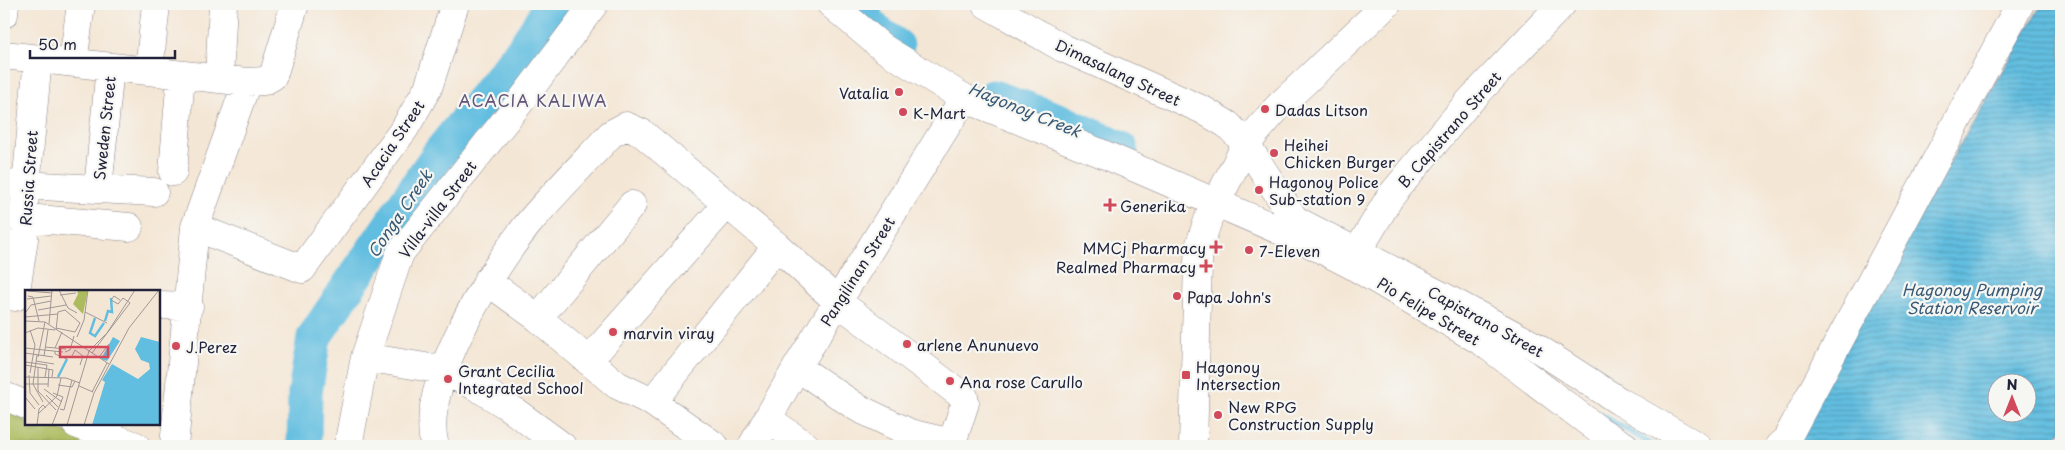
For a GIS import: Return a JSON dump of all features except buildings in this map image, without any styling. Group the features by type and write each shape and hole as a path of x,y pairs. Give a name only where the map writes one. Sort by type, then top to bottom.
{"street":[{"path":"4,14 5,4"},
{"path":"73,62 81,4"},
{"path":"149,71 156,4"},
{"path":"219,78 223,4"},
{"path":"4,55 246,82 264,81 273,76 296,4"},
{"name":"Acacia Street","path":"195,227 302,268 406,128 428,88 455,4"},
{"name":"Villa-villa Street","path":"348,446 365,357 400,253 524,97 594,4"},
{"path":"831,4 883,48 964,98 1093,150 1162,182 1179,197 1196,219 1201,241"},
{"name":"Dimasalang Street","path":"986,4 1063,48 1203,110 1228,125 1230,176"},
{"path":"1193,446 1198,262 1201,241 1230,176 1277,108 1387,4"},
{"name":"B. Capistrano Street","path":"1353,257 1390,197 1466,105 1562,4"},
{"path":"1778,446 1786,440 2020,4"},
{"name":"Russia Street","path":"15,297 24,239 13,217 15,186 38,59"},
{"name":"Sweden Street","path":"98,189 110,67"},
{"path":"173,172 181,75"},
{"path":"174,446 189,306 195,227 246,82"},
{"name":"Pangilinan Street","path":"752,446 796,367 964,98"},
{"path":"435,446 431,422 442,370 487,281 533,219 611,134 626,126 642,133 777,246 838,302 964,397 965,402 951,444 910,433 858,408 796,367"},
{"name":"Pio Felipe Street","path":"1162,182 1230,176 1310,243 1353,257 1484,343 1610,415 1626,446"},
{"name":"Capistrano Street","path":"1230,176 1353,257 1531,344 1610,415 1697,446"},
{"path":"15,186 154,192"},
{"path":"538,318 632,204"},
{"path":"588,361 727,204"},
{"path":"13,217 129,227"},
{"path":"652,402 777,246"},
{"path":"487,281 538,318 617,385 652,402 715,446"},
{"path":"160,305 189,306"},
{"path":"365,357 442,370 477,386 562,446"},
{"path":"4,396 25,405"},
{"path":"768,418 806,446"},
{"path":"79,425 136,446"}],"green space":[{"path":"4,409 25,417 25,425 47,425 107,446 4,446"}],"water":[{"name":"Hagonoy Pumping Station Reservoir","path":"2042,4 2061,4 2061,430 2051,446 1784,446"}],"waterway":[{"name":"Conga Creek","path":"304,446 305,393 314,337 438,155 525,47 552,4"},
{"name":"Hagonoy Creek","path":"857,4 874,30 897,46"},
{"name":"Hagonoy Creek","path":"993,97 1058,120 1121,149"},
{"name":"Hagonoy Creek","path":"1600,414 1654,446"}],"place":[{"name":"Vatalia","path":"899,92"},
{"name":"Dadas Litson","path":"1265,109"},
{"name":"K-Mart","path":"903,112"},
{"name":"Heihei Chicken Burger","path":"1274,153"},
{"name":"Hagonoy Police Sub-station 9","path":"1259,190"},
{"name":"Generika","path":"1110,205"},
{"name":"MMCj Pharmacy","path":"1216,247"},
{"name":"7-Eleven","path":"1249,250"},
{"name":"Realmed Pharmacy","path":"1206,266"},
{"name":"Papa John's","path":"1177,296"},
{"name":"marvin viray","path":"613,332"},
{"name":"arlene Anunuevo","path":"907,344"},
{"name":"J.Perez","path":"176,346"},
{"name":"Hagonoy Intersection","path":"1186,375"},
{"name":"Grant Cecilia Integrated School","path":"448,379"},
{"name":"Ana rose Carullo","path":"950,381"},
{"name":"New RPG Construction Supply","path":"1218,415"}],"district":[{"name":"ACACIA KALIWA","path":"533,100"}]}
